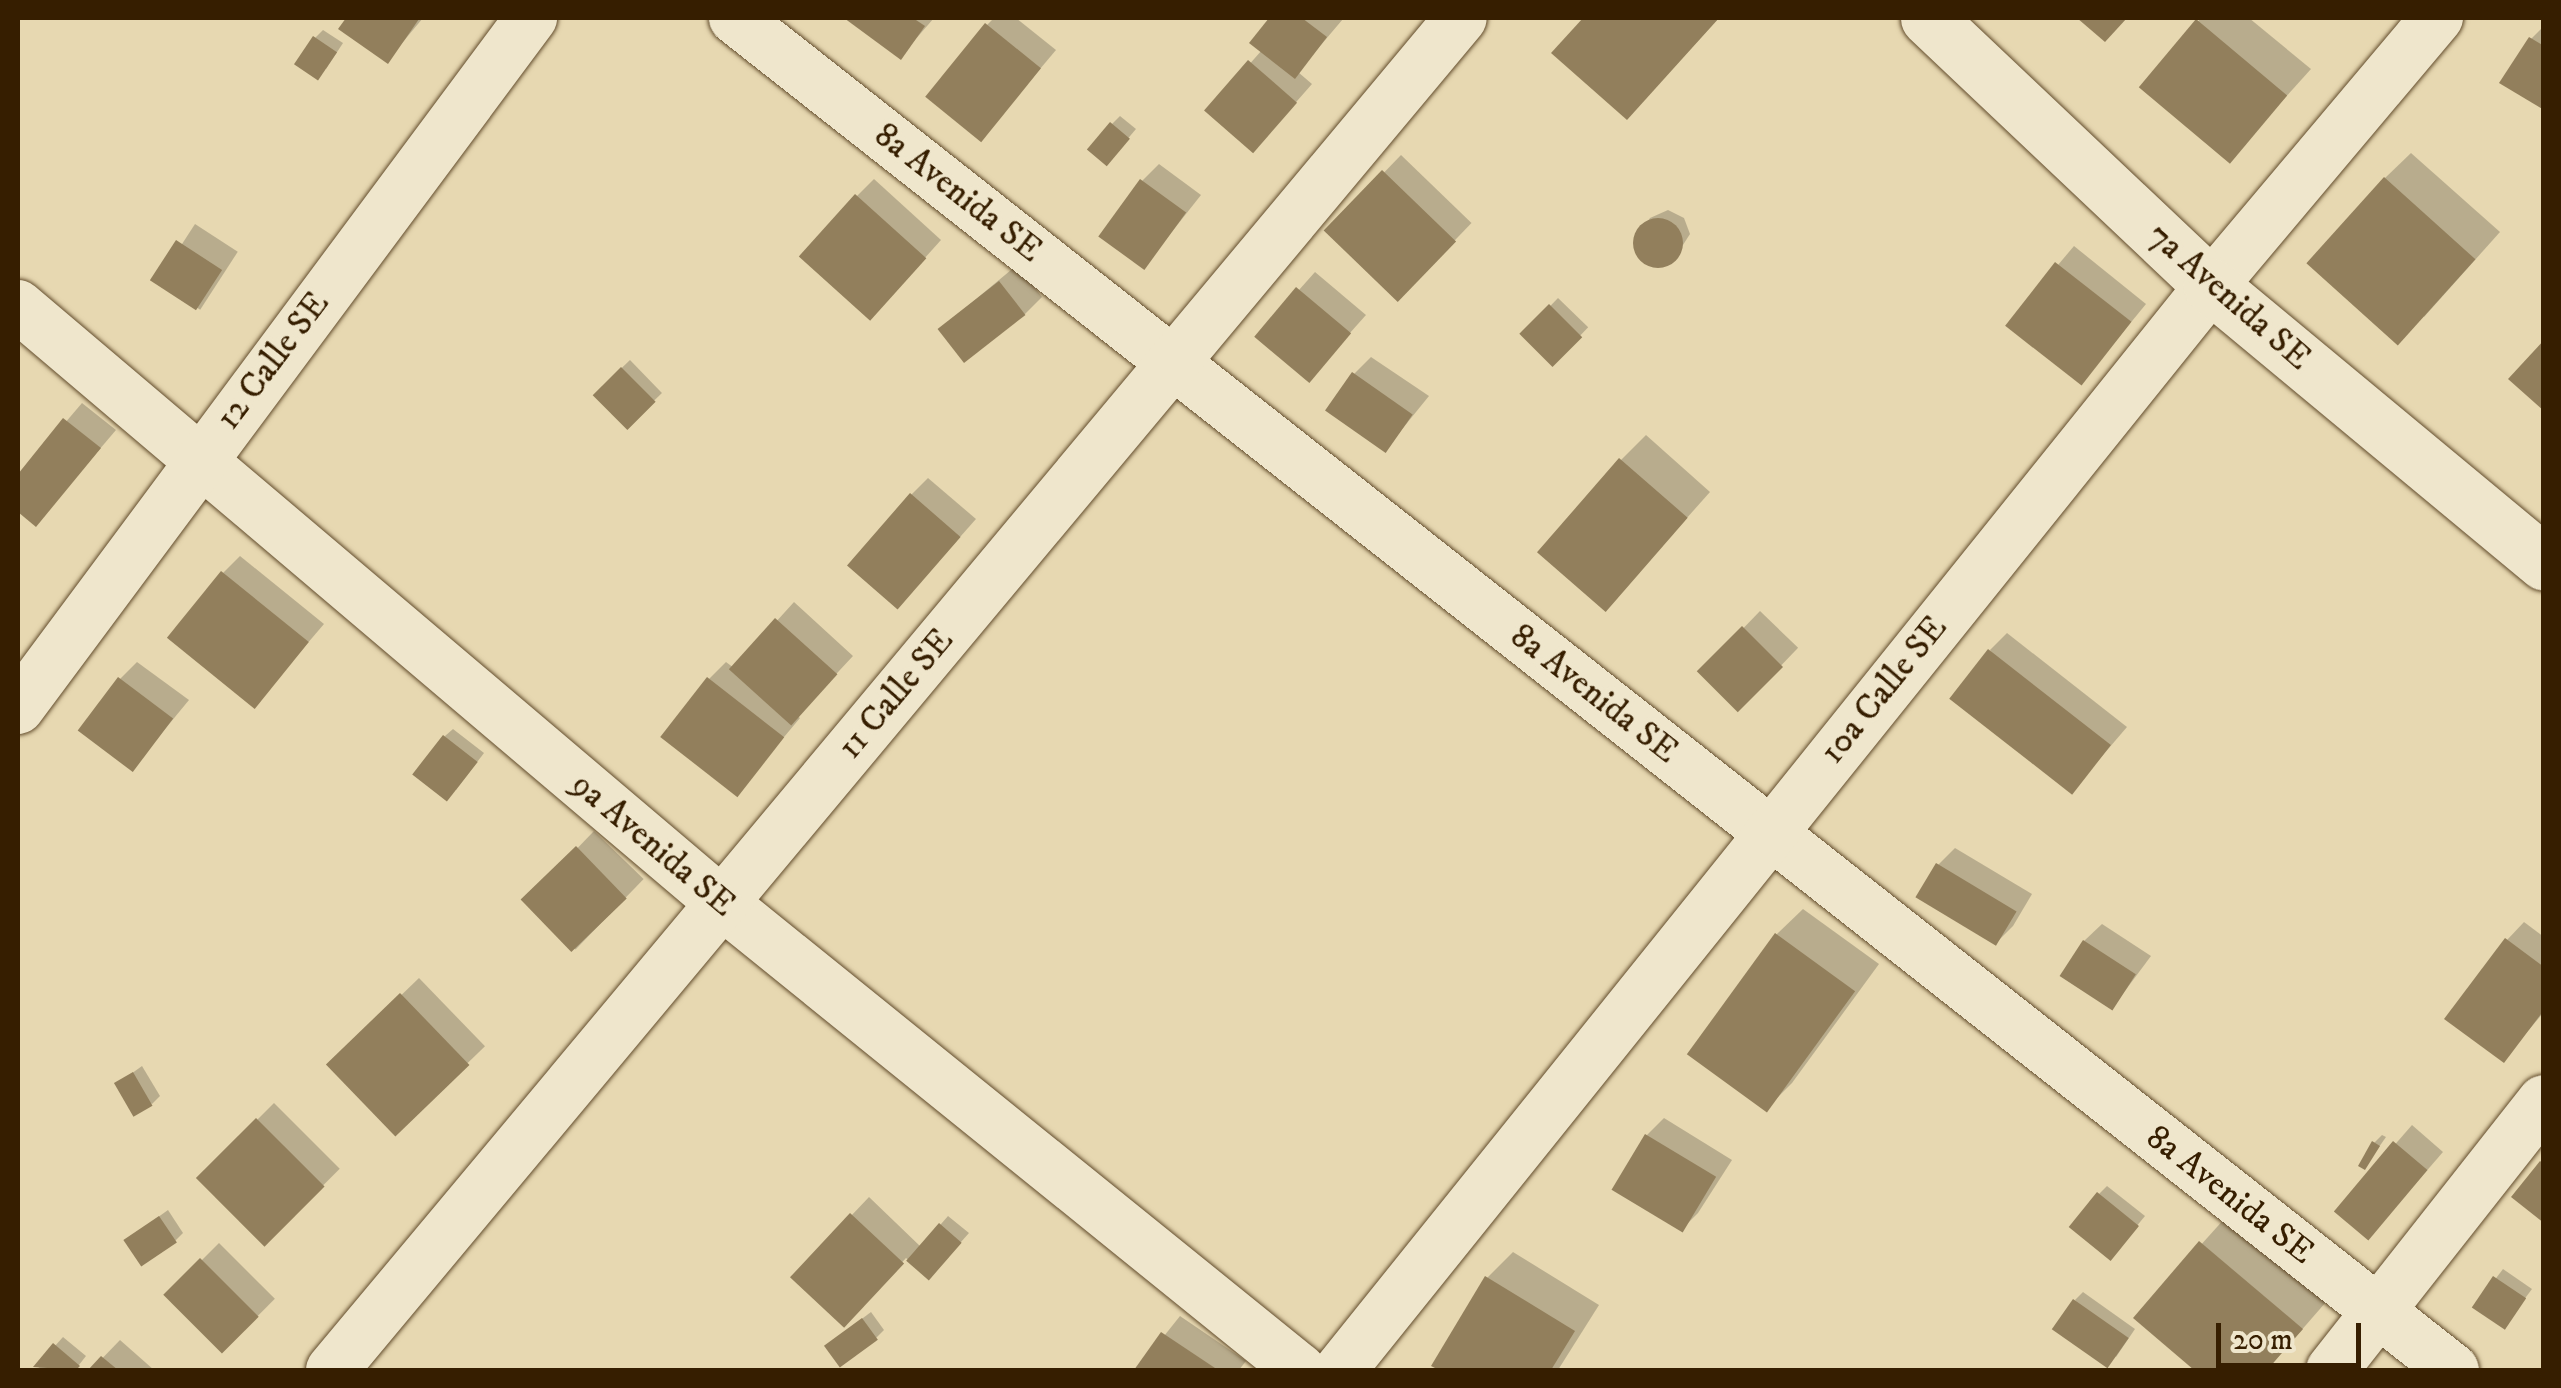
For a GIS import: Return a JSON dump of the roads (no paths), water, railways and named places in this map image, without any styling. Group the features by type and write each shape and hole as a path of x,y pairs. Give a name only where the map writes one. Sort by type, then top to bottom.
{"street":[{"name":"12 Calle SE","path":"18,708 197,462 531,18"},
{"name":"8a Avenida SE","path":"736,18 2453,1370"},
{"name":"11 Calle SE","path":"332,1370 1461,18"},
{"name":"7a Avenida SE","path":"1928,18 2211,286 2544,562"},
{"name":"10a Calle SE","path":"1340,1370 2211,286 2438,18"},
{"name":"9a Avenida SE","path":"18,306 197,462 722,903 1300,1370"},
{"path":"2332,1370 2544,1101"}]}
